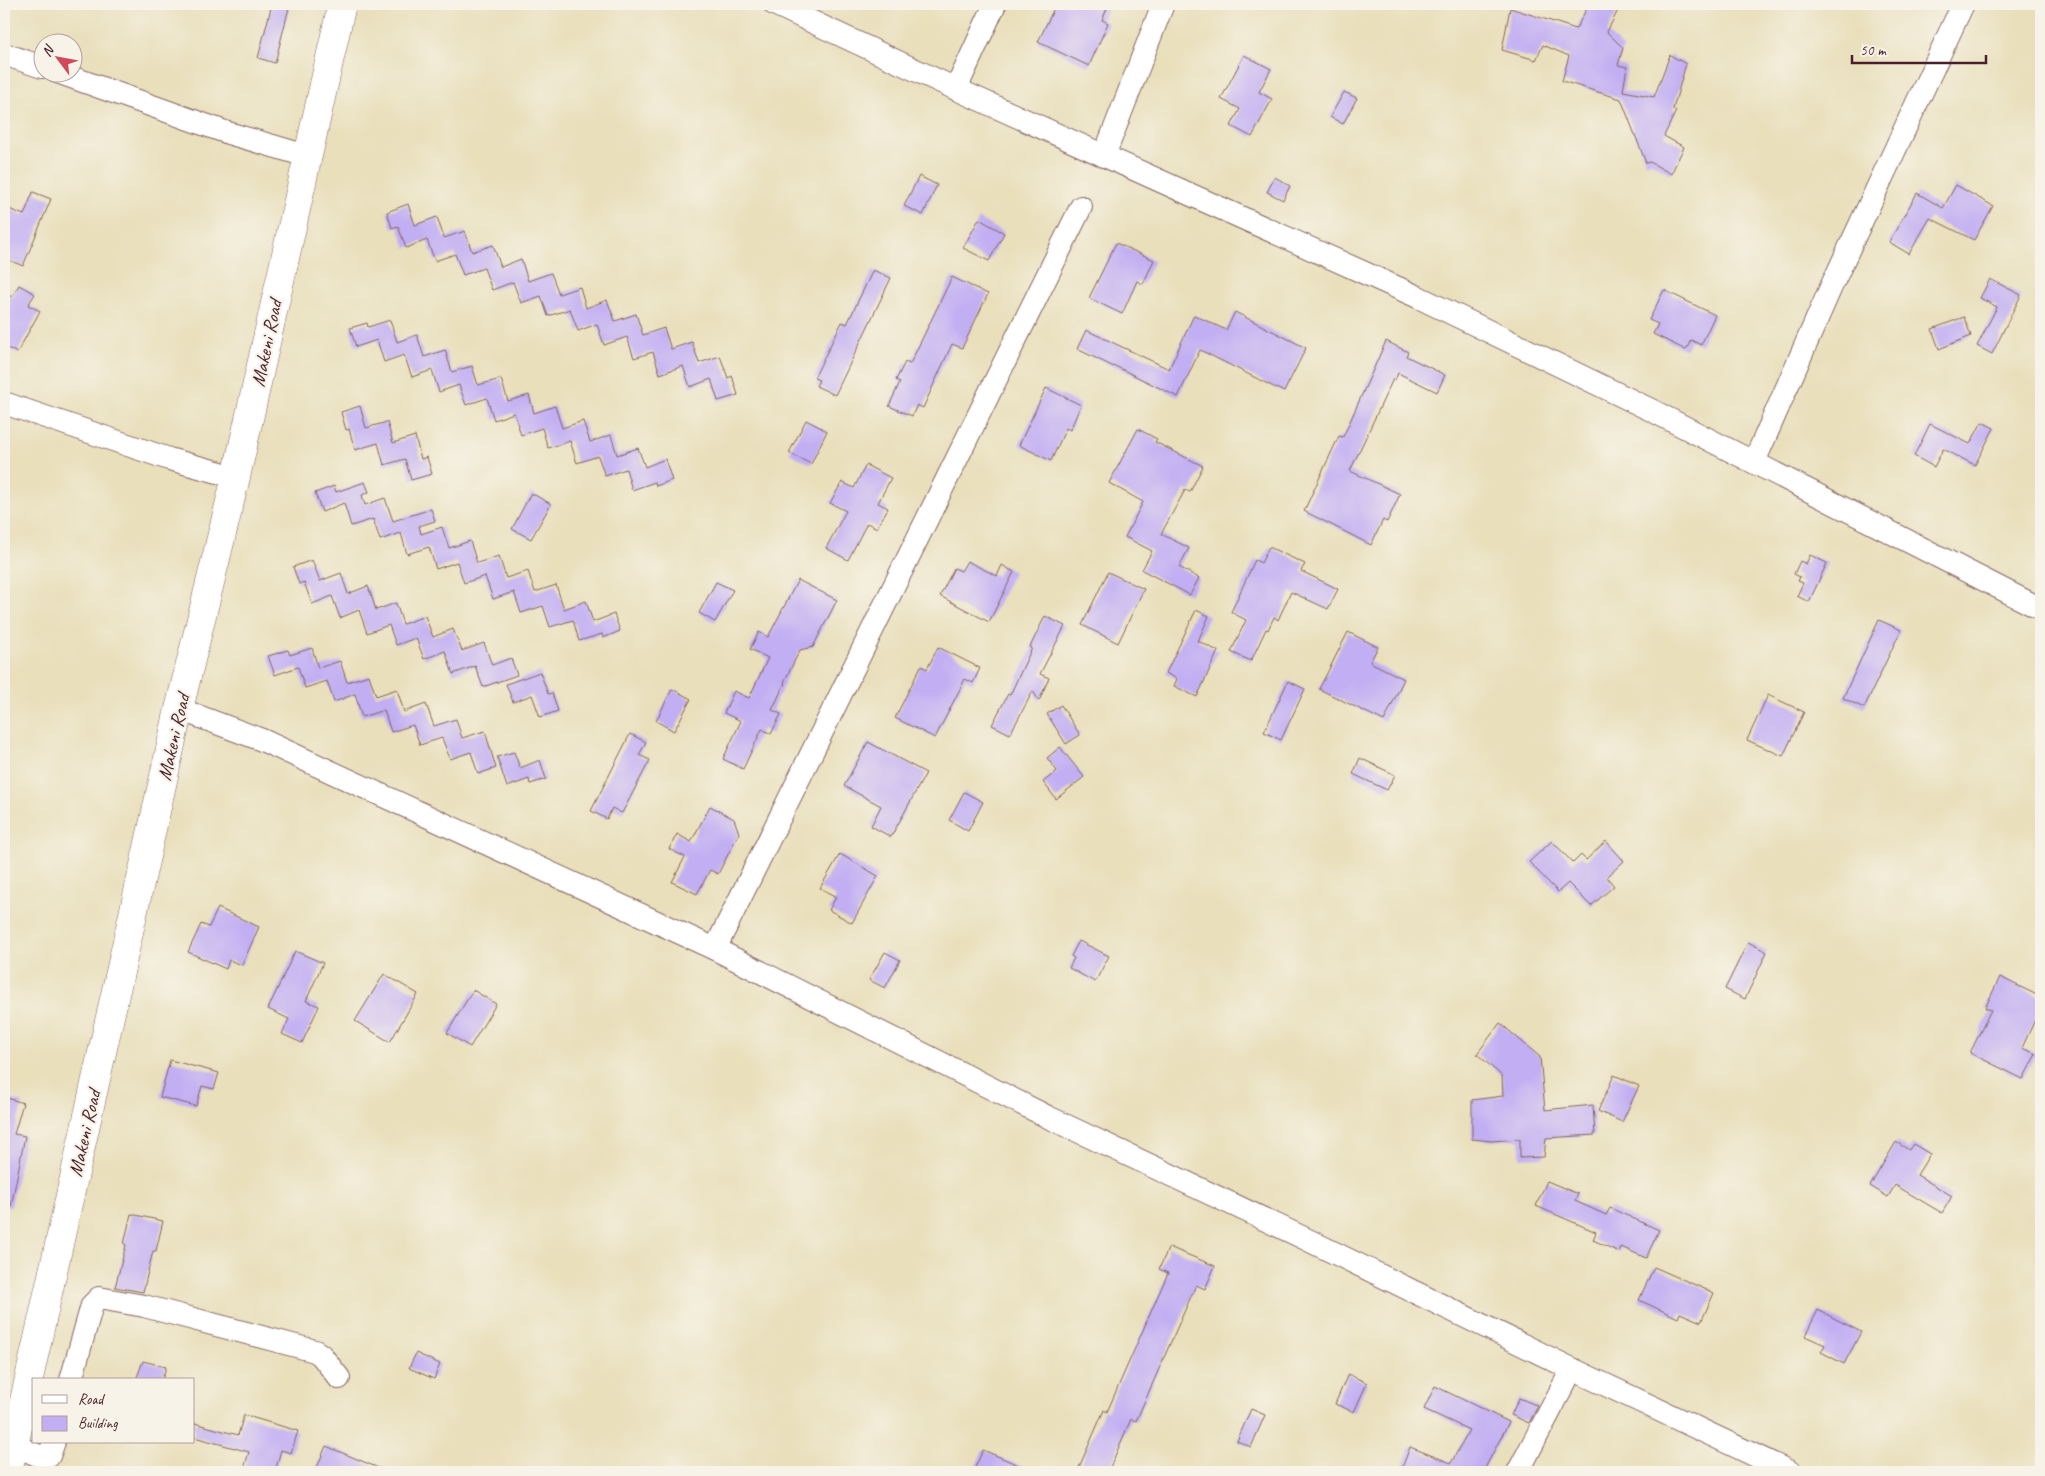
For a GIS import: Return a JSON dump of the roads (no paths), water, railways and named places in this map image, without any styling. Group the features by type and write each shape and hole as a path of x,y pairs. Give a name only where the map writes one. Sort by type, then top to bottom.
{"main road":[{"name":"Makeni Road","path":"8,1472 179,708 236,477 342,4"}],"street":[{"path":"774,4 956,89 1418,297 1754,462 2041,609"},
{"path":"956,89 995,4"},
{"path":"1104,156 1163,4"},
{"path":"1754,462 1831,286 1963,4"},
{"path":"4,54 32,64"},
{"path":"82,81 228,133 307,156"},
{"path":"715,949 1081,207"},
{"path":"4,403 169,459 236,477"},
{"path":"179,708 262,740 715,949 1048,1117 1317,1244 1572,1369 1790,1472"},
{"path":"72,1378 92,1305 99,1298 144,1306 316,1351 339,1378"},
{"path":"1518,1472 1572,1369"},
{"path":"14,1445 44,1458 49,1456 53,1444"}]}
